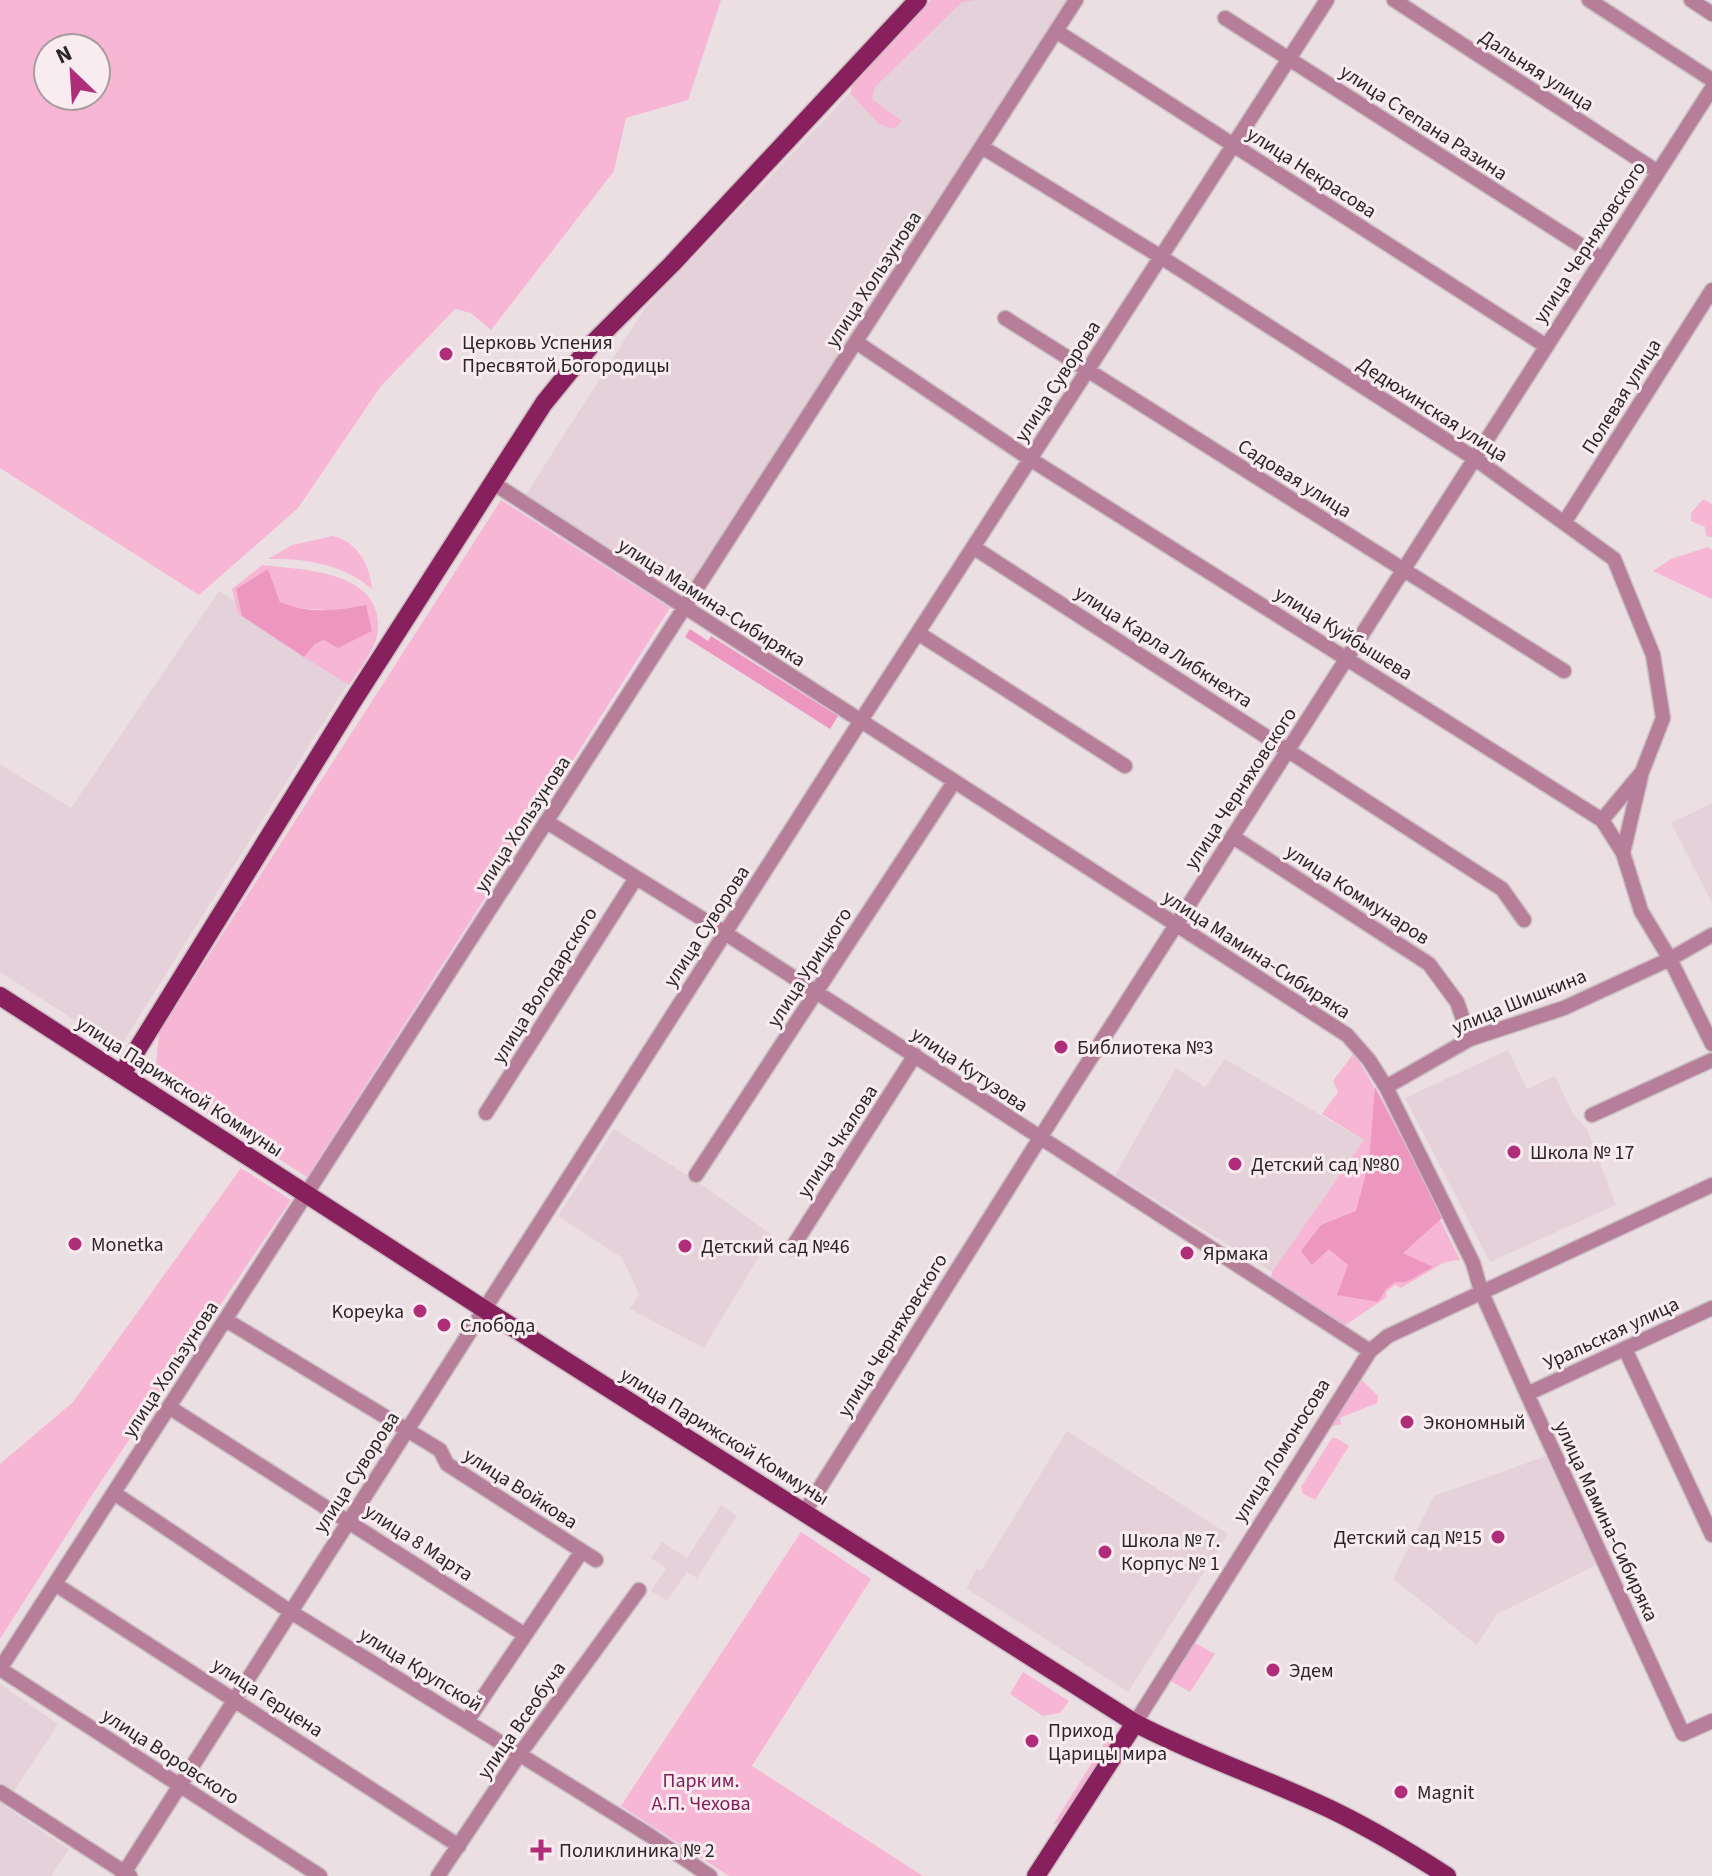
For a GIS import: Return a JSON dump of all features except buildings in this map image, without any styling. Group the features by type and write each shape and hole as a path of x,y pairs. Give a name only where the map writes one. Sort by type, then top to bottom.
{"main road":[{"path":"122,1074 343,717 544,403 592,344 672,264 918,0"},
{"name":"улица Парижской Коммуны","path":"0,996 484,1309 1135,1723 1208,1758 1317,1803 1371,1830 1447,1876"},
{"name":"улица Ломоносова","path":"1036,1876 1135,1723"}],"street":[{"name":"улица Хользунова","path":"0,1669 1076,0"},
{"name":"улица Суворова","path":"126,1875 348,1521 1327,0"},
{"name":"Дальняя улица","path":"1394,0 1658,172"},
{"path":"1589,0 1712,80"},
{"path":"1691,0 1712,14"},
{"name":"улица Степана Разина","path":"1225,18 1602,259"},
{"name":"улица Некрасова","path":"1056,31 1546,346"},
{"name":"улица Черняховского","path":"804,1513 1712,88"},
{"name":"Дедюхинская улица","path":"982,147 1161,257 1474,458 1614,559 1653,655 1663,718 1642,772 1602,820"},
{"name":"Полевая улица","path":"1564,523 1712,290"},
{"name":"Садовая улица","path":"1005,318 1564,671"},
{"name":"улица Куйбышева","path":"856,342 1030,459 1602,820 1623,853 1641,911 1670,959 1712,1044"},
{"name":"улица Мамина-Сибиряка","path":"493,483 1347,1035 1369,1060 1386,1087 1473,1263 1481,1291 1683,1734 1712,1721"},
{"name":"улица Карла Либкнехта","path":"973,547 1502,889 1524,920"},
{"path":"918,633 1125,766"},
{"path":"1623,853 1642,772"},
{"name":"улица Урицкого","path":"696,1175 954,782"},
{"name":"улица Кутузова","path":"547,822 915,1055 1370,1351"},
{"name":"улица Коммунаров","path":"1233,837 1429,964 1457,1002 1470,1039"},
{"name":"улица Володарского","path":"486,1113 636,878"},
{"name":"улица Шишкина","path":"1386,1087 1470,1039 1564,1008 1670,959 1712,935"},
{"name":"улица Чкалова","path":"792,1248 915,1055"},
{"path":"1592,1115 1712,1060"},
{"name":"улица Ломоносова","path":"1135,1723 1370,1351 1388,1336 1712,1185"},
{"name":"Уральская улица","path":"1527,1394 1712,1308"},
{"name":"улица Войкова","path":"226,1320 440,1450 447,1464 596,1560"},
{"path":"1625,1349 1712,1535"},
{"name":"улица 8 Марта","path":"169,1407 525,1635"},
{"name":"улица Крупской","path":"114,1493 291,1612 710,1876"},
{"path":"467,1721 582,1551"},
{"name":"улица Герцена","path":"55,1584 459,1846"},
{"name":"улица Всеобуча","path":"438,1876 519,1755 639,1590"},
{"name":"улица Воровского","path":"0,1669 320,1876"},
{"path":"0,1792 126,1875"}],"shaded area":[{"path":"931,0 1069,0 680,599 525,496 645,308 850,93 854,83"},
{"path":"268,569 280,602 323,610 366,605 372,631 338,648 324,640 315,644 304,657 242,616 236,589"},
{"path":"219,591 352,677 119,1049 0,972 0,764 71,808"},
{"path":"690,629 708,641 711,636 838,716 830,729 685,637"},
{"path":"1712,803 1712,903 1671,823"},
{"name":"Школа № 17","path":"1508,1050 1527,1089 1555,1076 1573,1114 1587,1129 1616,1205 1490,1262 1405,1098"},
{"name":"Детский сад №80","path":"1225,1059 1364,1140 1272,1272 1115,1175 1176,1068 1205,1087"},
{"path":"1375,1087 1443,1217 1403,1253 1433,1267 1406,1282 1395,1282 1378,1302 1337,1295 1348,1265 1329,1249 1312,1265 1301,1251 1321,1225 1356,1211 1369,1163"},
{"name":"Детский сад №46","path":"614,1129 701,1184 772,1235 704,1348 630,1309 639,1294 622,1258 558,1216"},
{"name":"Школа № 7. Корпус № 1","path":"1067,1431 1228,1534 1128,1692 966,1588 977,1569 981,1571"},
{"name":"Детский сад №15","path":"1546,1456 1596,1565 1497,1614 1477,1645 1393,1579 1434,1496"},
{"path":"721,1505 737,1516 697,1578 687,1572 667,1601 651,1591 666,1568 651,1558 662,1542 687,1558"},
{"path":"0,1684 58,1724 4,1806 69,1849 51,1876 0,1876"}],"green space":[{"path":"0,0 721,0 688,100 626,118 614,171 491,330 471,313 455,309 381,386 298,508 199,595 0,468"},
{"path":"931,0 975,0 962,2 875,87 872,99 902,121 893,129 879,124 850,93 854,83"},
{"path":"1703,499 1712,504 1712,537 1706,536 1705,527 1691,521 1691,513"},
{"path":"501,500 670,608 307,1177 161,1084 156,1064 159,1033"},
{"path":"333,536 356,549 369,572 372,589 337,568 296,560 268,559 292,545"},
{"path":"1708,547 1712,550 1712,599 1653,571 1671,559"},
{"path":"262,565 340,578 357,586 370,598 377,614 376,641 349,685 304,657 315,644 324,640 341,611 293,608 280,602 268,569 236,589 242,616 238,614 232,589"},
{"path":"1354,1053 1460,1260 1445,1262 1401,1288 1395,1285 1386,1292 1387,1297 1344,1326 1271,1279 1272,1272 1364,1140 1322,1114 1338,1092 1333,1081"},
{"path":"241,1168 291,1200 94,1492 0,1639 0,1464 73,1402"},
{"path":"1359,1381 1363,1381 1378,1396 1377,1403 1340,1418 1341,1424 1333,1426 1331,1422"},
{"path":"1332,1438 1349,1446 1315,1500 1303,1494 1301,1487"},
{"name":"Парк им. А.П. Чехова","path":"801,1532 871,1579 752,1766 923,1876 729,1876 621,1806"},
{"path":"1195,1643 1215,1654 1190,1692 1169,1680"},
{"path":"1023,1672 1069,1701 1060,1713 1043,1716 1010,1694"},
{"path":"1112,1731 1116,1734 1062,1820 1053,1825"}],"place":[{"name":"Церковь Успения Пресвятой Богородицы","path":"446,354"},
{"name":"Библиотека №3","path":"1061,1047"},
{"name":"Школа № 17","path":"1514,1152"},
{"name":"Детский сад №80","path":"1235,1164"},
{"name":"Monetka","path":"75,1244"},
{"name":"Детский сад №46","path":"685,1246"},
{"name":"Ярмака","path":"1187,1253"},
{"name":"Kopeyka","path":"420,1311"},
{"name":"Слобода","path":"444,1325"},
{"name":"Экономный","path":"1407,1422"},
{"name":"Детский сад №15","path":"1498,1537"},
{"name":"Школа № 7. Корпус № 1","path":"1105,1552"},
{"name":"Эдем","path":"1273,1670"},
{"name":"Приход Царицы мира","path":"1032,1741"},
{"name":"Magnit","path":"1401,1792"},
{"name":"Поликлиника № 2","path":"541,1850"}]}
